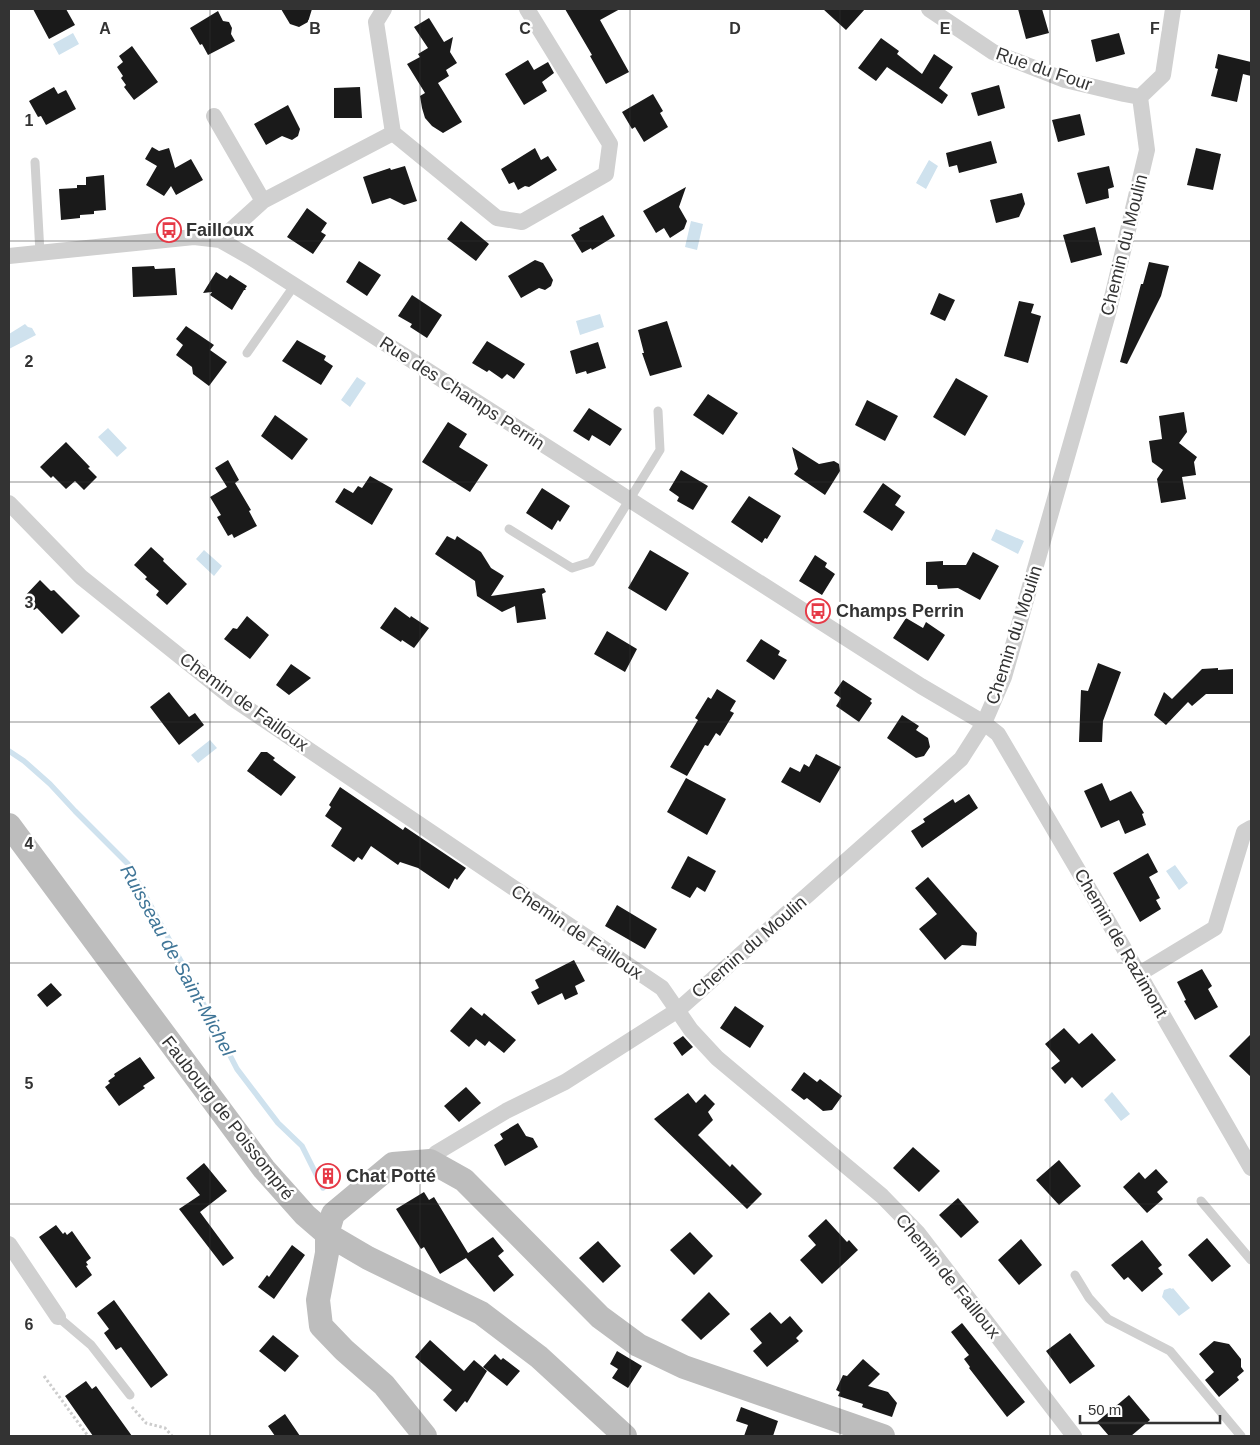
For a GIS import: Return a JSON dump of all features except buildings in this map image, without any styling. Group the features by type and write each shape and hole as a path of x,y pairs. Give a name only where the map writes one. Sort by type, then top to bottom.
{"street":[{"path":"384,9 376,22 393,134 497,218 522,222 606,174 610,144 527,9"},
{"name":"Rue du Four","path":"929,9 993,52 1065,80 1140,97"},
{"path":"1140,97 1163,75 1173,9"},
{"name":"Chemin du Moulin","path":"430,1161 436,1153 506,1110 565,1082 678,1010 961,759 984,723 1004,677 1109,310 1147,150 1140,97"},
{"path":"214,116 264,201"},
{"path":"220,240 264,201 393,134"},
{"name":"Rue des Champs Perrin","path":"9,256 194,237 220,240 921,686 984,723"},
{"name":"Chemin de Failloux","path":"9,503 81,577 232,698 662,988 691,1030 717,1058 882,1196 918,1234 1074,1436"},
{"name":"Chemin de Razimont","path":"984,723 998,734 1249,1160"},
{"name":"Faubourg de Poissompré","path":"9,825 264,1169 305,1215 327,1234 368,1258 481,1313 539,1357 625,1436"},
{"path":"1139,974 1215,928 1244,832 1251,828"},
{"path":"425,1436 384,1385 344,1350 321,1326 318,1300 326,1253 327,1234 333,1214 393,1164 430,1161 464,1180 600,1317 638,1346 684,1368 883,1436"},
{"path":"9,1244 58,1317"}],"lane":[{"path":"35,162 40,253"},
{"path":"247,354 294,286"},
{"path":"509,529 572,568 591,562 660,450 658,411"},
{"path":"1201,1201 1251,1260"},
{"path":"1075,1276 1089,1298 1108,1319 1170,1351 1241,1436"},
{"path":"58,1317 91,1345 130,1395"}],"path":[{"path":"44,1376 88,1436"},
{"path":"130,1395 128,1402 146,1423 165,1428 172,1436"}],"water":[{"path":"73,33 79,44 59,55 53,44"},
{"path":"929,160 938,166 926,189 916,183"},
{"path":"691,221 703,224 697,250 685,247"},
{"path":"600,314 604,327 580,335 576,321"},
{"path":"25,324 32,328 36,335 9,349 9,334"},
{"path":"357,377 366,383 350,407 341,400"},
{"path":"108,428 127,448 117,457 98,437"},
{"path":"996,529 1024,541 1018,554 991,540"},
{"path":"204,550 222,566 214,576 196,559"},
{"path":"210,740 217,748 198,763 191,755"},
{"path":"1175,865 1188,883 1179,890 1166,871"},
{"path":"1112,1092 1130,1114 1121,1121 1104,1100"},
{"path":"1173,1288 1190,1308 1179,1316 1162,1297 1164,1290"}],"waterway":[{"name":"Ruisseau de Saint-Michel","path":"9,751 24,761 50,784 128,864 237,1069 278,1123 302,1146 323,1188"}],"place":[{"name":"Failloux","path":"169,230"},
{"name":"Champs Perrin","path":"818,611"},
{"name":"Chat Potté","path":"328,1176"}]}
